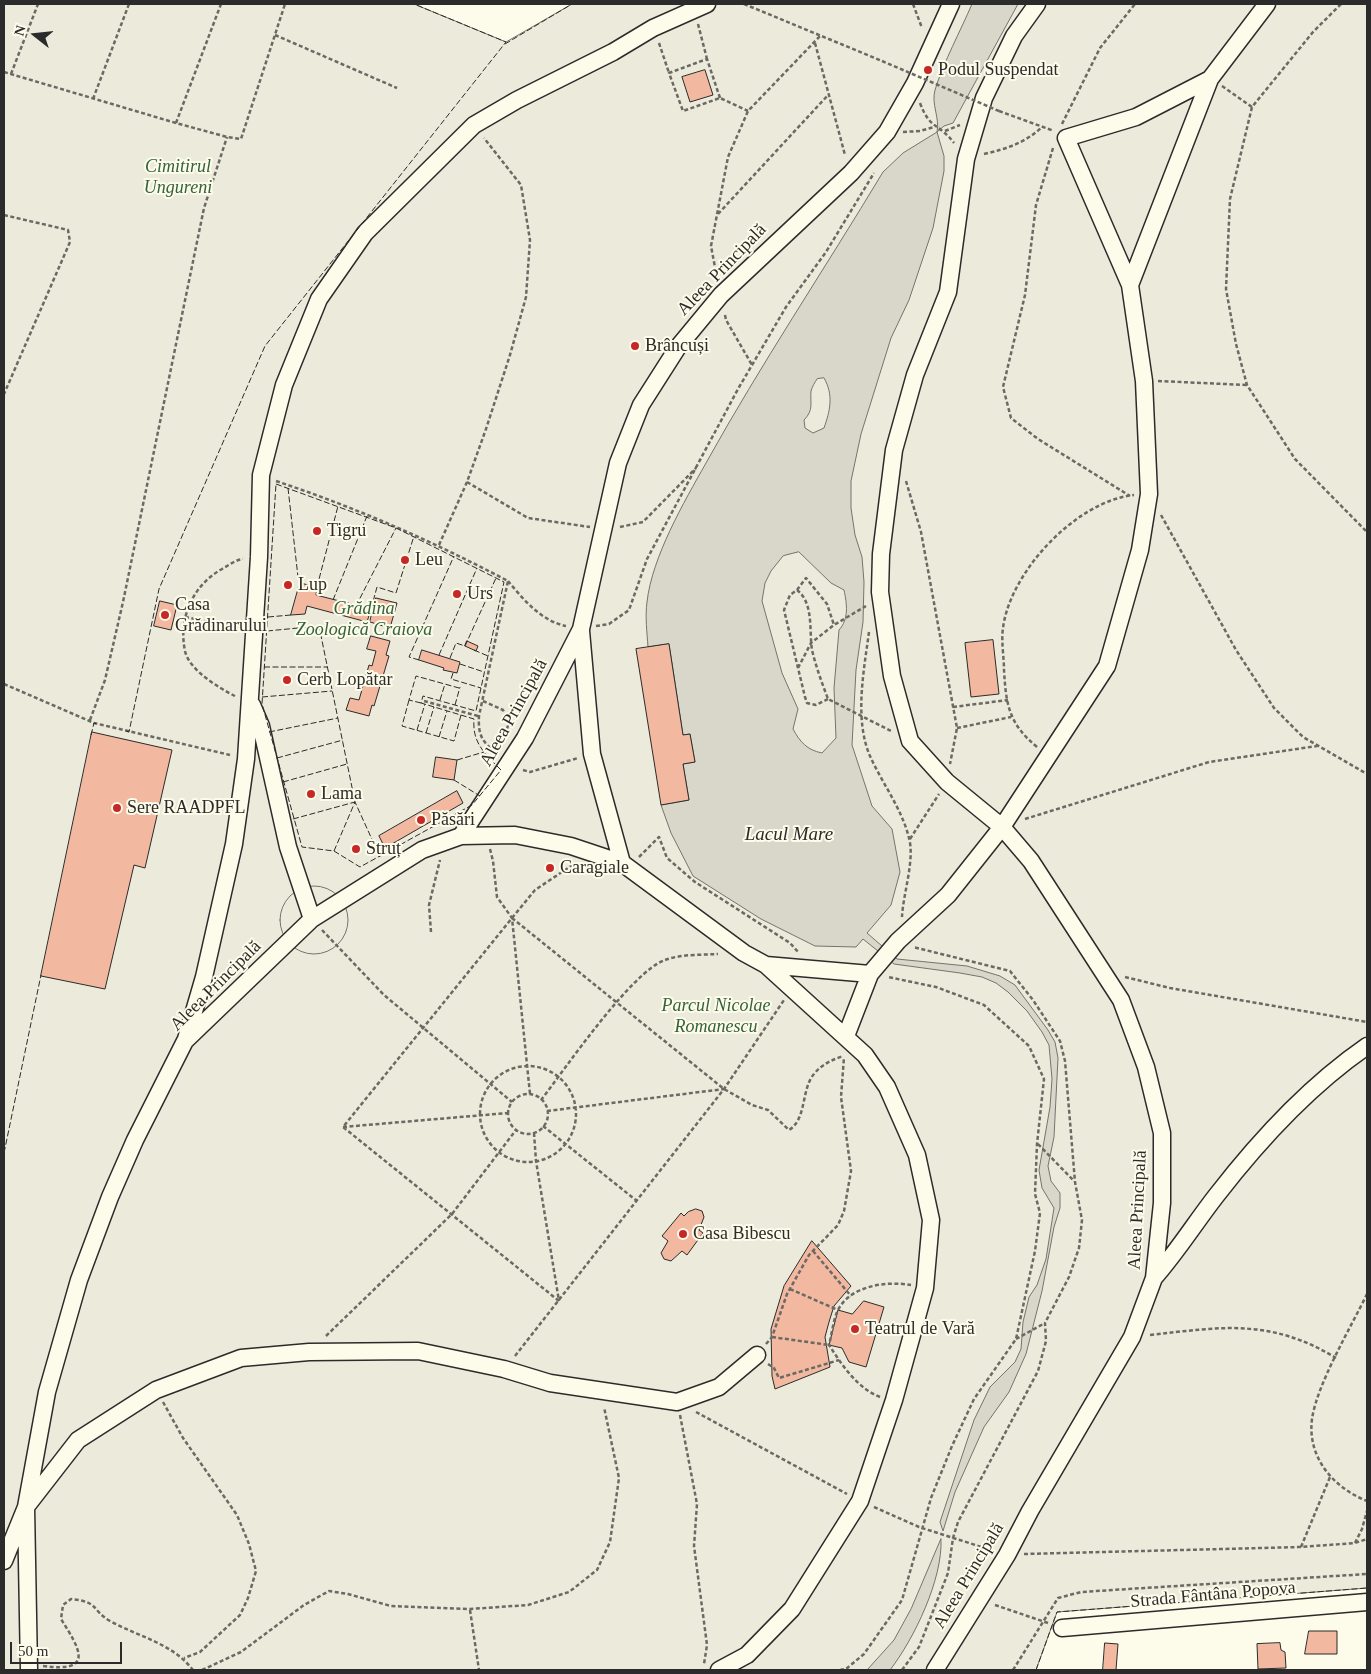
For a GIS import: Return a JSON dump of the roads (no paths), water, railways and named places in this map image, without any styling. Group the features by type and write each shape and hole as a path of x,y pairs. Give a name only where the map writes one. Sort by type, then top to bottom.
{"street":[{"name":"Aleea Principală","path":"4,1561 26,1507 46,1392 79,1280 128,1156 185,1041 312,919 422,850 462,836 510,765 557,680 581,629 618,463 641,405 678,347 721,295 850,173 893,136 930,48 951,4"},
{"name":"Aleea Principală","path":"935,1670 1007,1555 1030,1511 1132,1337 1154,1278 1162,1203 1162,1133 1146,1067 1121,1000 1032,861 1002,827 947,782 910,741 892,676 877,597 894,450 915,375 948,292 966,159 984,98 1014,36 1037,4"},
{"path":"1130,285 1210,79 1267,4"},
{"path":"185,1041 204,977 234,844 246,759 259,557 260,475 284,385 319,299 364,233 474,126 517,100 612,52 653,28 701,7"},
{"path":"846,1036 870,974 898,941 948,895 1002,827 1107,666 1140,550 1149,494 1144,381 1130,285 1062,135 1136,116 1210,79"},
{"name":"Aleea Principală","path":"581,629 592,754 626,866"},
{"path":"251,702 261,726 288,847 312,919"},
{"path":"462,836 515,835 572,846 626,866 744,953 766,965 846,1036 865,1055 887,1087 917,1155 931,1220 925,1288 894,1400 860,1501 792,1610 747,1655 719,1670"},
{"path":"766,965 870,974"},
{"path":"1154,1278 1180,1249 1215,1197 1270,1130 1337,1066 1367,1046"},
{"path":"26,1507 78,1440 156,1390 241,1358 309,1352 418,1351 504,1369 550,1382 677,1402 720,1387 757,1355"},
{"name":"Aleea Principală","path":"26,1507 33,1669"},
{"name":"Strada Fântâna Popova","path":"1062,1628 1367,1602"}],"water":[{"path":"972,4 1018,4 953,123 944,126 937,132 935,90 947,57"},
{"name":"Lacul Mare","path":"937,132 944,156 944,171 933,228 909,300 891,338 861,434 851,481 851,508 855,535 862,557 864,582 863,622 856,670 852,745 872,806 892,829 900,872 891,905 867,933 897,959 967,966 1000,976 1015,985 1048,1030 1055,1042 1058,1058 1054,1137 1048,1166 1051,1181 1060,1193 1060,1208 1054,1227 1042,1291 1026,1354 1009,1392 984,1427 955,1492 943,1531 940,1522 974,1420 990,1387 1015,1362 1021,1349 1023,1322 1029,1297 1037,1285 1046,1259 1054,1208 1042,1188 1039,1170 1050,1107 1052,1079 1049,1045 1027,1011 996,983 982,977 894,964 863,939 856,947 815,946 761,919 693,876 671,833 661,805 689,800 683,764 695,762 690,734 683,735 669,644 648,647 646,619 647,602 655,567 670,530 688,495 727,426 883,172 903,153","holes":["824,378 830,397 828,415 824,428 813,433 805,428 804,420 810,410 813,386 817,379","799,552 831,583 844,590 846,601 846,616 839,630 834,688 836,738 822,753 804,745 793,729 798,709 782,673 762,601 765,583 771,571 783,556"]},
{"path":"941,1539 937,1572 932,1590 908,1642 890,1670 867,1670 894,1640 911,1609"}],"place":[{"name":"Podul Suspendat","path":"928,70"},
{"name":"Brâncuși","path":"635,346"},
{"name":"Tigru","path":"317,531"},
{"name":"Leu","path":"405,560"},
{"name":"Lup","path":"288,585"},
{"name":"Urs","path":"457,594"},
{"name":"Casa Grădinarului","path":"165,615"},
{"name":"Cerb Lopătar","path":"287,680"},
{"name":"Lama","path":"311,794"},
{"name":"Sere RAADPFL","path":"117,808"},
{"name":"Păsări","path":"421,820"},
{"name":"Struț","path":"356,849"},
{"name":"Caragiale","path":"550,868"},
{"name":"Casa Bibescu","path":"683,1234"},
{"name":"Teatrul de Vară","path":"855,1329"}],"park label":[{"name":"Cimitirul Ungureni","path":"178,177"},
{"name":"Grădina Zoologică Craiova","path":"364,619"},
{"name":"Parcul Nicolae Romanescu","path":"716,1016"}]}
